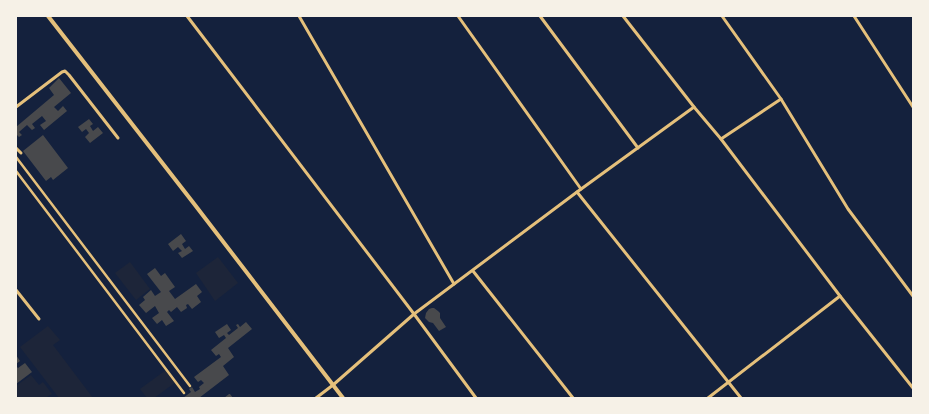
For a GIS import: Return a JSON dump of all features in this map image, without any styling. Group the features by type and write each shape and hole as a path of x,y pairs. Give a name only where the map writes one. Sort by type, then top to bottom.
{"street":[{"path":"48,16 195,205 342,398"},
{"path":"187,16 414,314 476,398"},
{"path":"299,16 454,284"},
{"path":"458,16 581,189"},
{"path":"540,16 638,148"},
{"path":"622,16 721,139 840,296 913,388"},
{"path":"722,16 781,99 848,209 913,296"},
{"path":"854,16 913,107"},
{"path":"16,106 65,71 70,75 118,138"},
{"path":"721,139 781,99"},
{"path":"316,398 414,314 581,189 694,107"},
{"path":"16,148 21,153"},
{"path":"16,157 190,386"},
{"path":"16,171 184,393"},
{"path":"577,192 741,398"},
{"path":"473,270 573,398"},
{"path":"16,290 39,319"},
{"path":"708,398 840,296"}],"shaded area":[{"path":"218,257 238,283 215,301 196,273"},
{"path":"130,262 150,289 136,300 115,273"},
{"path":"48,326 60,340 53,345 93,398 59,398 20,347"},
{"path":"166,370 176,382 154,398 147,398 140,389"},
{"path":"31,375 39,385 43,382 52,394 47,397 48,398 16,398 16,386"}],"building":[{"path":"59,78 71,93 54,107 58,111 63,106 67,111 44,130 40,125 46,121 42,116 32,124 35,128 32,130 27,125 19,132 22,135 19,137 16,134 16,127 54,95 49,88"},
{"path":"89,119 93,124 90,126 93,131 98,127 103,133 90,143 85,137 89,133 86,129 82,132 78,127"},
{"path":"43,135 68,168 53,180 51,177 46,181 23,151"},
{"path":"181,234 186,241 182,244 185,249 189,246 193,251 182,258 178,253 182,251 178,247 173,251 168,244"},
{"path":"155,268 161,276 165,273 175,287 169,291 175,299 196,284 202,292 197,296 201,302 192,309 188,304 186,305 187,308 181,312 177,307 171,312 169,310 167,312 174,321 166,326 162,320 157,324 152,318 159,313 155,306 146,313 139,305 145,300 143,297 151,290 155,296 161,292 147,274"},
{"path":"432,308 440,313 440,318 446,327 439,331 433,323 429,322 425,318 426,313"},
{"path":"246,322 252,329 228,348 234,357 223,366 229,375 199,398 183,398 191,392 189,389 192,387 195,392 200,389 199,387 204,383 201,380 198,382 194,377 221,357 219,354 216,356 211,350 226,338 224,335 219,338 215,332 227,324 231,330 227,333 229,335 238,328 236,325 238,324 240,327"},
{"path":"16,355 20,361 16,364"},
{"path":"25,363 32,372 16,384 16,366 18,368"},
{"path":"229,394 233,398 224,398"}]}
